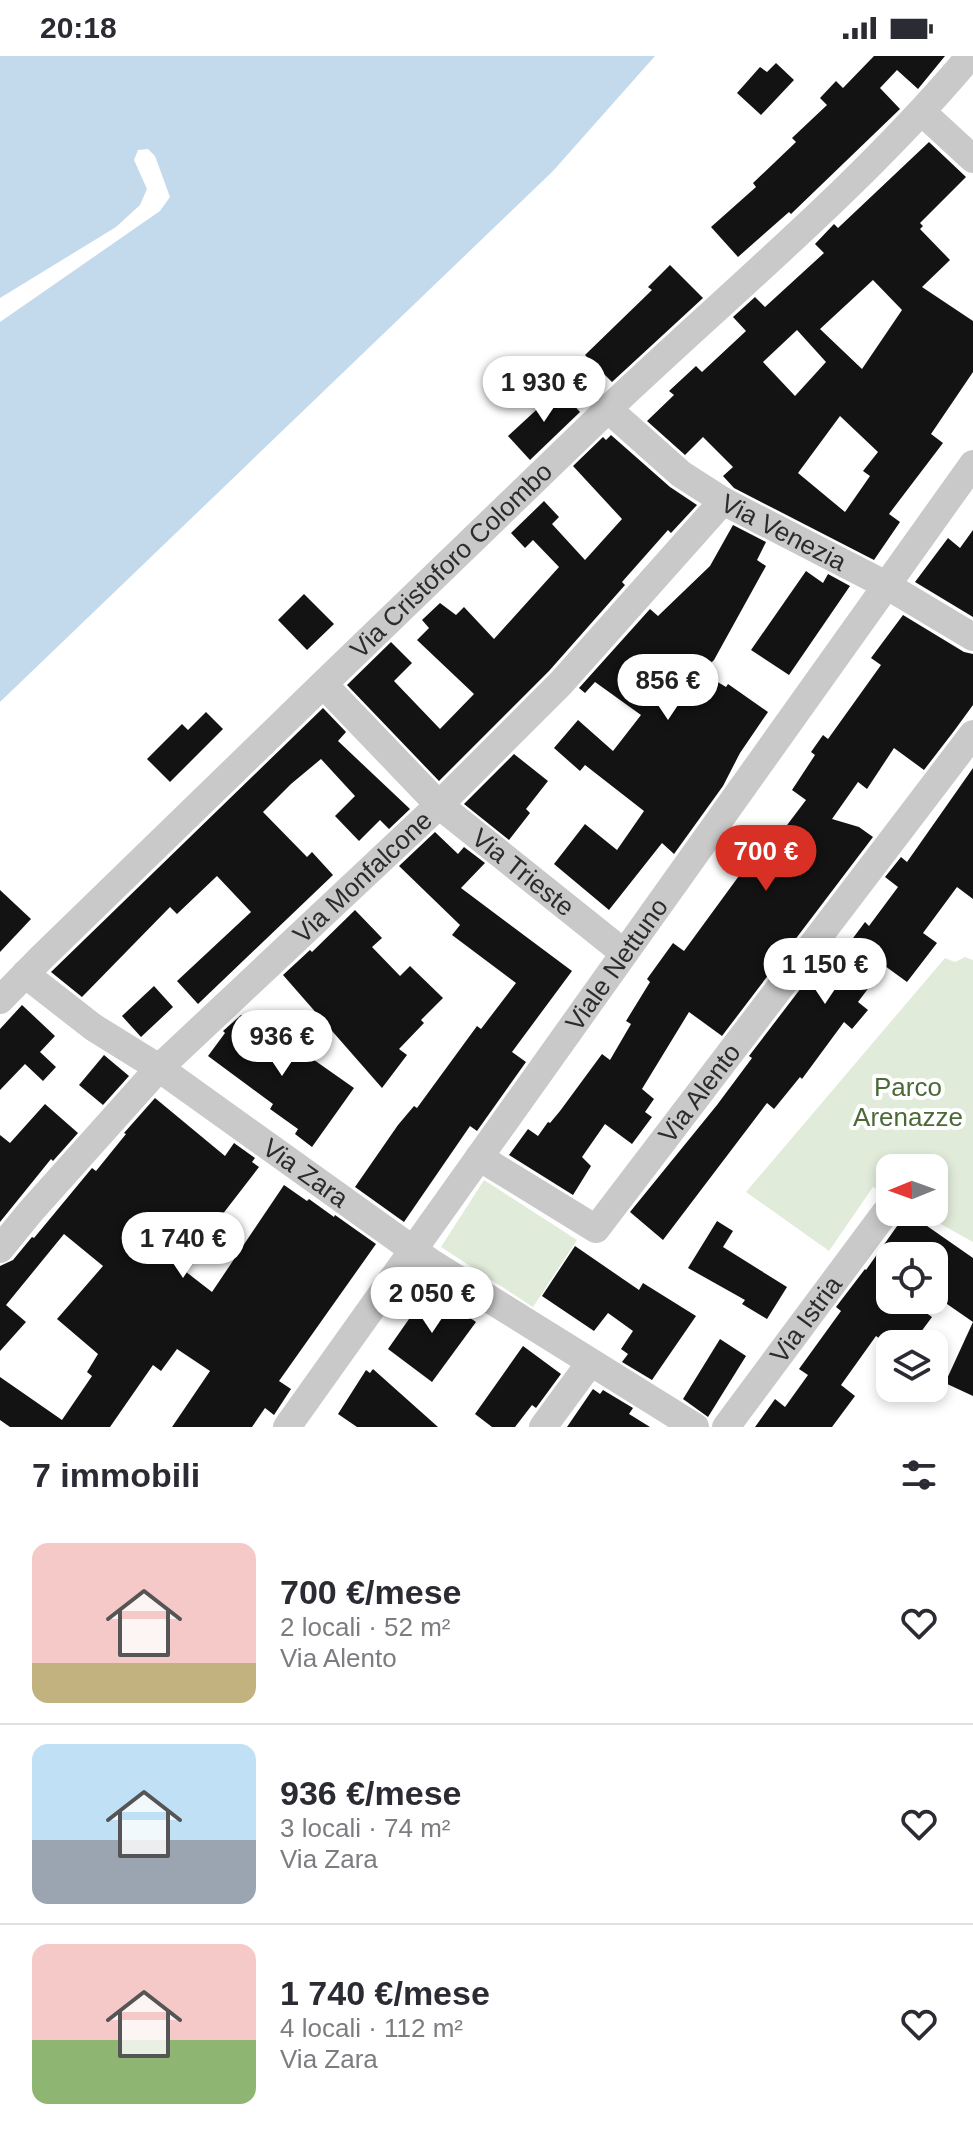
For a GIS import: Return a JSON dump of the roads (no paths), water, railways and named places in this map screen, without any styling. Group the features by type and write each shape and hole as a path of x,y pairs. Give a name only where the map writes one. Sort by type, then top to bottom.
{"street":[{"name":"Via Cristoforo Colombo","path":"0,1000 608,409 874,161 970,56"},
{"path":"922,112 973,159"},
{"name":"Via Venezia","path":"608,409 681,474 723,501 886,585 973,637"},
{"name":"Viale Nettuno","path":"287,1427 973,464"},
{"name":"Via Monfalcone","path":"0,1249 159,1068 439,805 561,683 723,501"},
{"name":"Via Trieste","path":"324,685 439,805 624,953"},
{"name":"Via Alento","path":"479,1157 596,1229 973,734"},
{"name":"Via Zara","path":"25,974 93,1027 159,1068 414,1251 695,1427"},
{"name":"Via Istria","path":"726,1427 876,1225"},
{"path":"543,1427 590,1363"}],"water":[{"path":"0,56 655,56 553,171 0,702"}],"park label":[{"name":"Parco Arenazze","path":"908,1102"}]}
